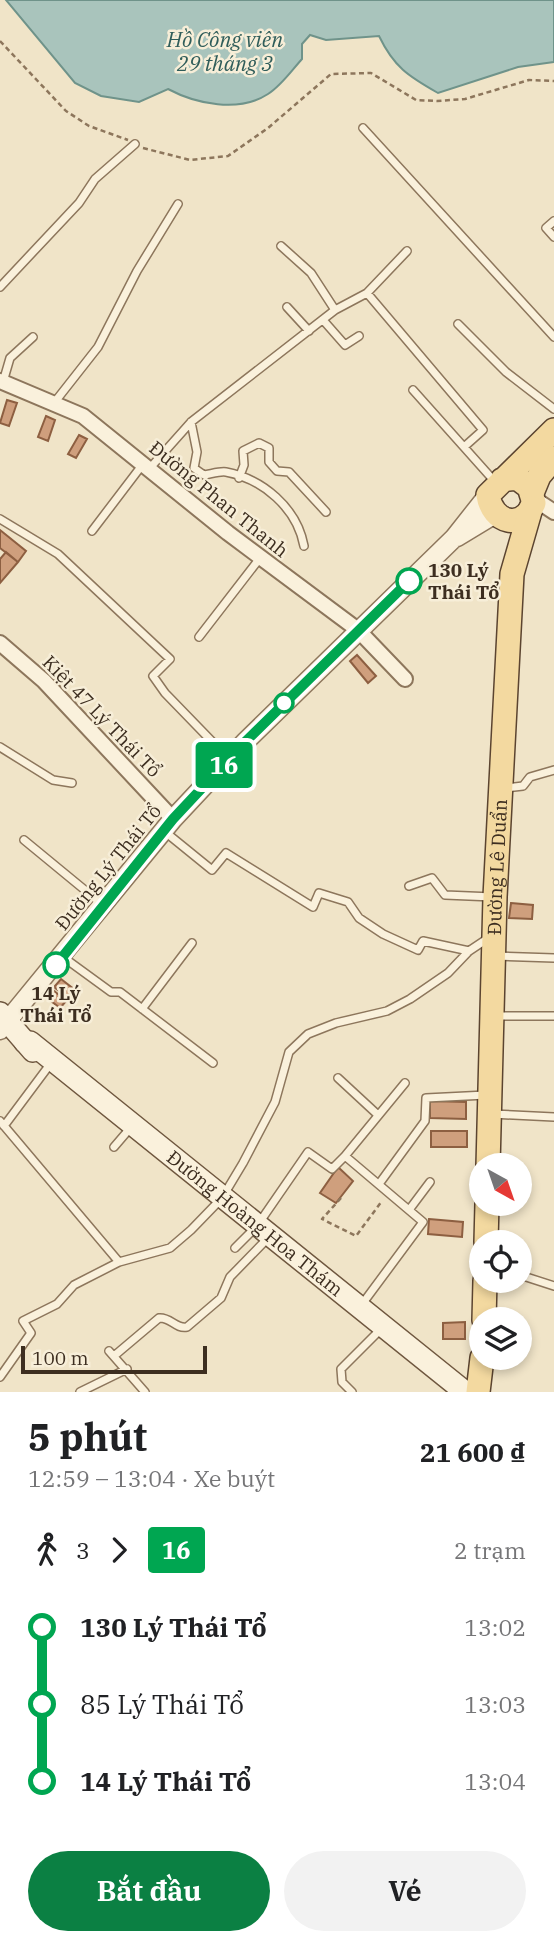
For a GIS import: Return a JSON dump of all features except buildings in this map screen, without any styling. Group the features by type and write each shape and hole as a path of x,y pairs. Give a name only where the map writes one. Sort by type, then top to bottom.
{"main road":[{"path":"496,498 554,430"},
{"name":"Đường Lê Duẩn","path":"512,568 538,503 539,476 554,458"},
{"path":"524,481 538,503 517,521 496,498 524,481"},
{"name":"Đường Lê Duẩn","path":"488,1153 493,945 512,568 496,498"},
{"name":"Đường Hoàng Hoa Thám","path":"2,1021 27,1046 48,1059 466,1392"},
{"path":"478,1392 481,1370"}],"street":[{"name":"Đường Phan Thanh","path":"1,382 83,416 260,558 358,630 405,679"},
{"name":"Đường Lý Thái Tổ","path":"2,1021 62,957 168,825 229,759 496,498"},
{"name":"Kiệt 47 Lý Thái Tổ","path":"2,650 44,681 168,825"}],"lane":[{"path":"363,128 554,337"},
{"path":"0,287 79,203 95,179 135,144"},
{"path":"54,403 98,347 159,233 178,204"},
{"path":"554,221 546,228 554,237"},
{"path":"281,246 311,273 335,310"},
{"path":"92,531 147,466 191,422 335,310 367,293 407,251"},
{"path":"367,293 483,430 464,447"},
{"path":"287,307 309,331"},
{"path":"323,320 345,345 359,335"},
{"path":"458,324 506,372 554,410"},
{"path":"1,382 10,358 33,337"},
{"path":"413,390 464,447 496,498"},
{"path":"191,422 197,452 194,468 204,475 225,471 239,478 253,480 284,503 301,529 304,546"},
{"path":"239,478 244,465 243,450 259,443 269,448 269,463 277,471 289,472 326,512"},
{"path":"0,519 58,554 170,659 153,676 164,694 229,759"},
{"path":"199,637 260,558"},
{"path":"0,747 53,780 72,783"},
{"path":"501,789 523,786 530,777 554,770"},
{"path":"168,825 212,870 226,853 313,908 319,893 348,902 359,918 418,950 423,940 469,951 493,945 554,958"},
{"path":"24,840 103,905"},
{"path":"409,886 432,878 444,895 495,897"},
{"path":"142,1009 192,943"},
{"path":"0,1377 32,1333 23,1321 57,1304 74,1285 119,1262 170,1248 222,1198 275,1102 289,1052 308,1034 336,1023 387,1011 448,973 469,951"},
{"path":"62,957 111,992 120,992 213,1063"},
{"path":"492,1016 554,1016"},
{"path":"48,1059 2,1124 119,1262"},
{"path":"338,1078 378,1115"},
{"path":"145,1392 112,1353 159,1318 169,1319 177,1327 187,1327 221,1298 230,1277 264,1231 308,1152 332,1169 405,1083"},
{"path":"379,1184 425,1121 426,1098 490,1104 554,1117"},
{"path":"114,1147 133,1126"},
{"path":"345,1156 423,1222 360,1307"},
{"path":"409,1210 430,1182"},
{"path":"235,1248 264,1231"},
{"path":"532,1278 554,1286"},
{"path":"541,1280 554,1280"},
{"path":"352,1392 342,1382 341,1370 384,1326"},
{"path":"80,1392 127,1369"}],"path":[{"path":"0,41 66,111 89,126 111,131 135,144 190,160 228,156 268,128 331,74 371,73 416,100 437,101 465,99 529,80 554,81"},
{"path":"341,1198 322,1219 356,1236 382,1200 379,1184"}],"water":[{"name":"Hồ Công viên 29 tháng 3","path":"6,0 554,0 554,62 518,67 438,93 403,70 390,56 379,36 326,40 310,35 302,44 302,59 277,87 257,100 231,105 218,104 191,99 168,89 139,102 101,96 75,83"}],"bus line":[{"name":"16","path":"56,965 173,819 246,741 409,581"}],"place":[{"name":"130 Lý Thái Tổ","path":"409,581"},
{"name":"14 Lý Thái Tổ","path":"56,965"}]}
